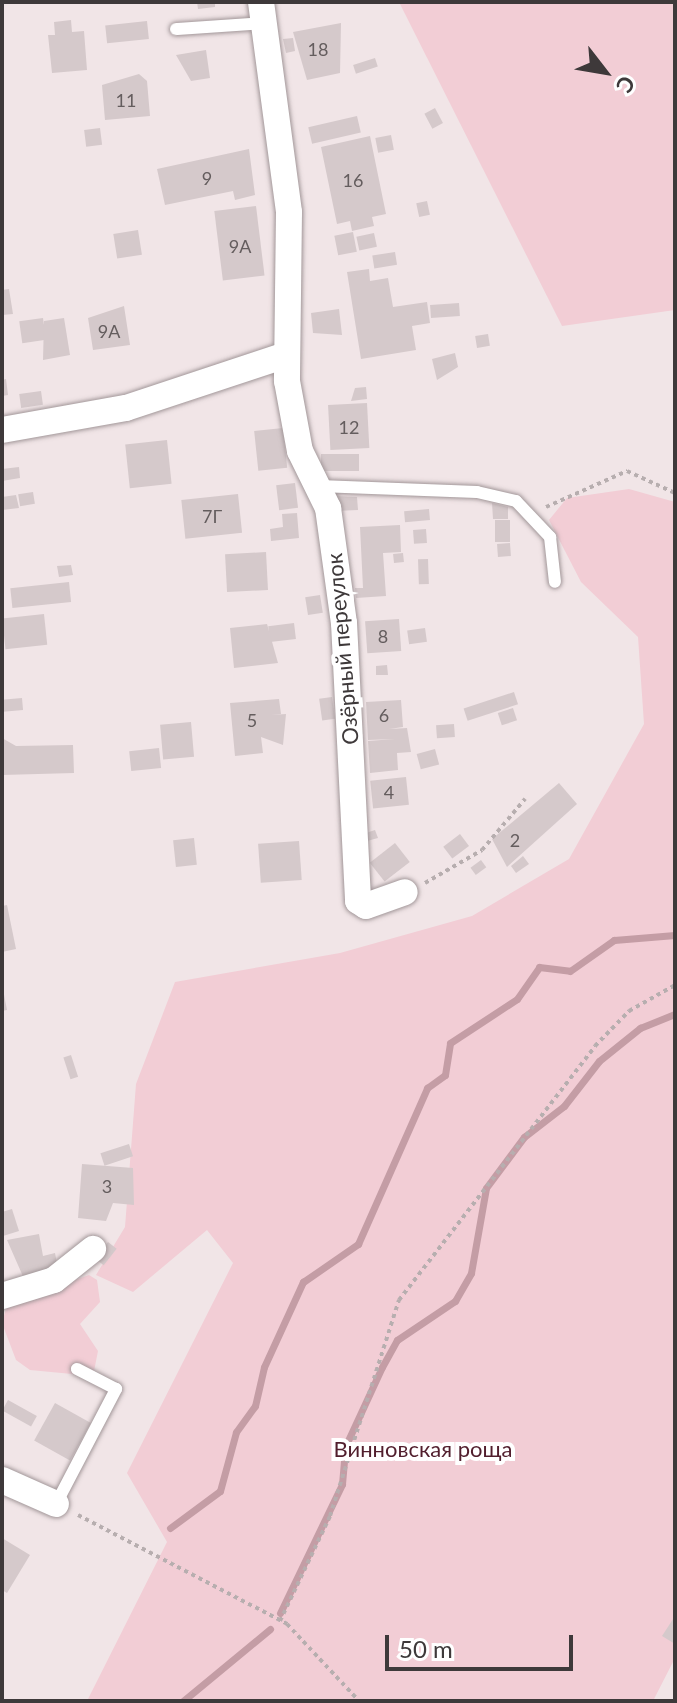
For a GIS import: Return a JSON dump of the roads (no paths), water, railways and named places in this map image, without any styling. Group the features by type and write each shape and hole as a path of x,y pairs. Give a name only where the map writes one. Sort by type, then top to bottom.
{"street":[{"name":"Озёрный переулок","path":"262,13 289,212 286,355 300,451 328,508 344,623 358,901 366,906 405,892"},
{"path":"2,430 126,408 286,355"},
{"path":"2,1296 54,1280 93,1249"},
{"path":"2,1480 56,1504"}],"lane":[{"path":"176,29 262,13"},
{"path":"316,486 477,492 528,510 550,537 555,582"},
{"path":"56,1504 116,1389 77,1369"}],"waterway":[{"path":"170,1528 220,1491 236,1432 255,1406 264,1367 303,1282 358,1244 427,1088 445,1075 450,1043 517,999 539,967 570,971 614,940 675,935"},
{"path":"280,1613 342,1484 345,1447 397,1340 455,1301 471,1273 486,1188 524,1137 564,1106 599,1061 640,1028 675,1014"},
{"path":"183,1701 270,1629"}],"park label":[{"name":"Винновская роща","path":"423,1449"}]}
